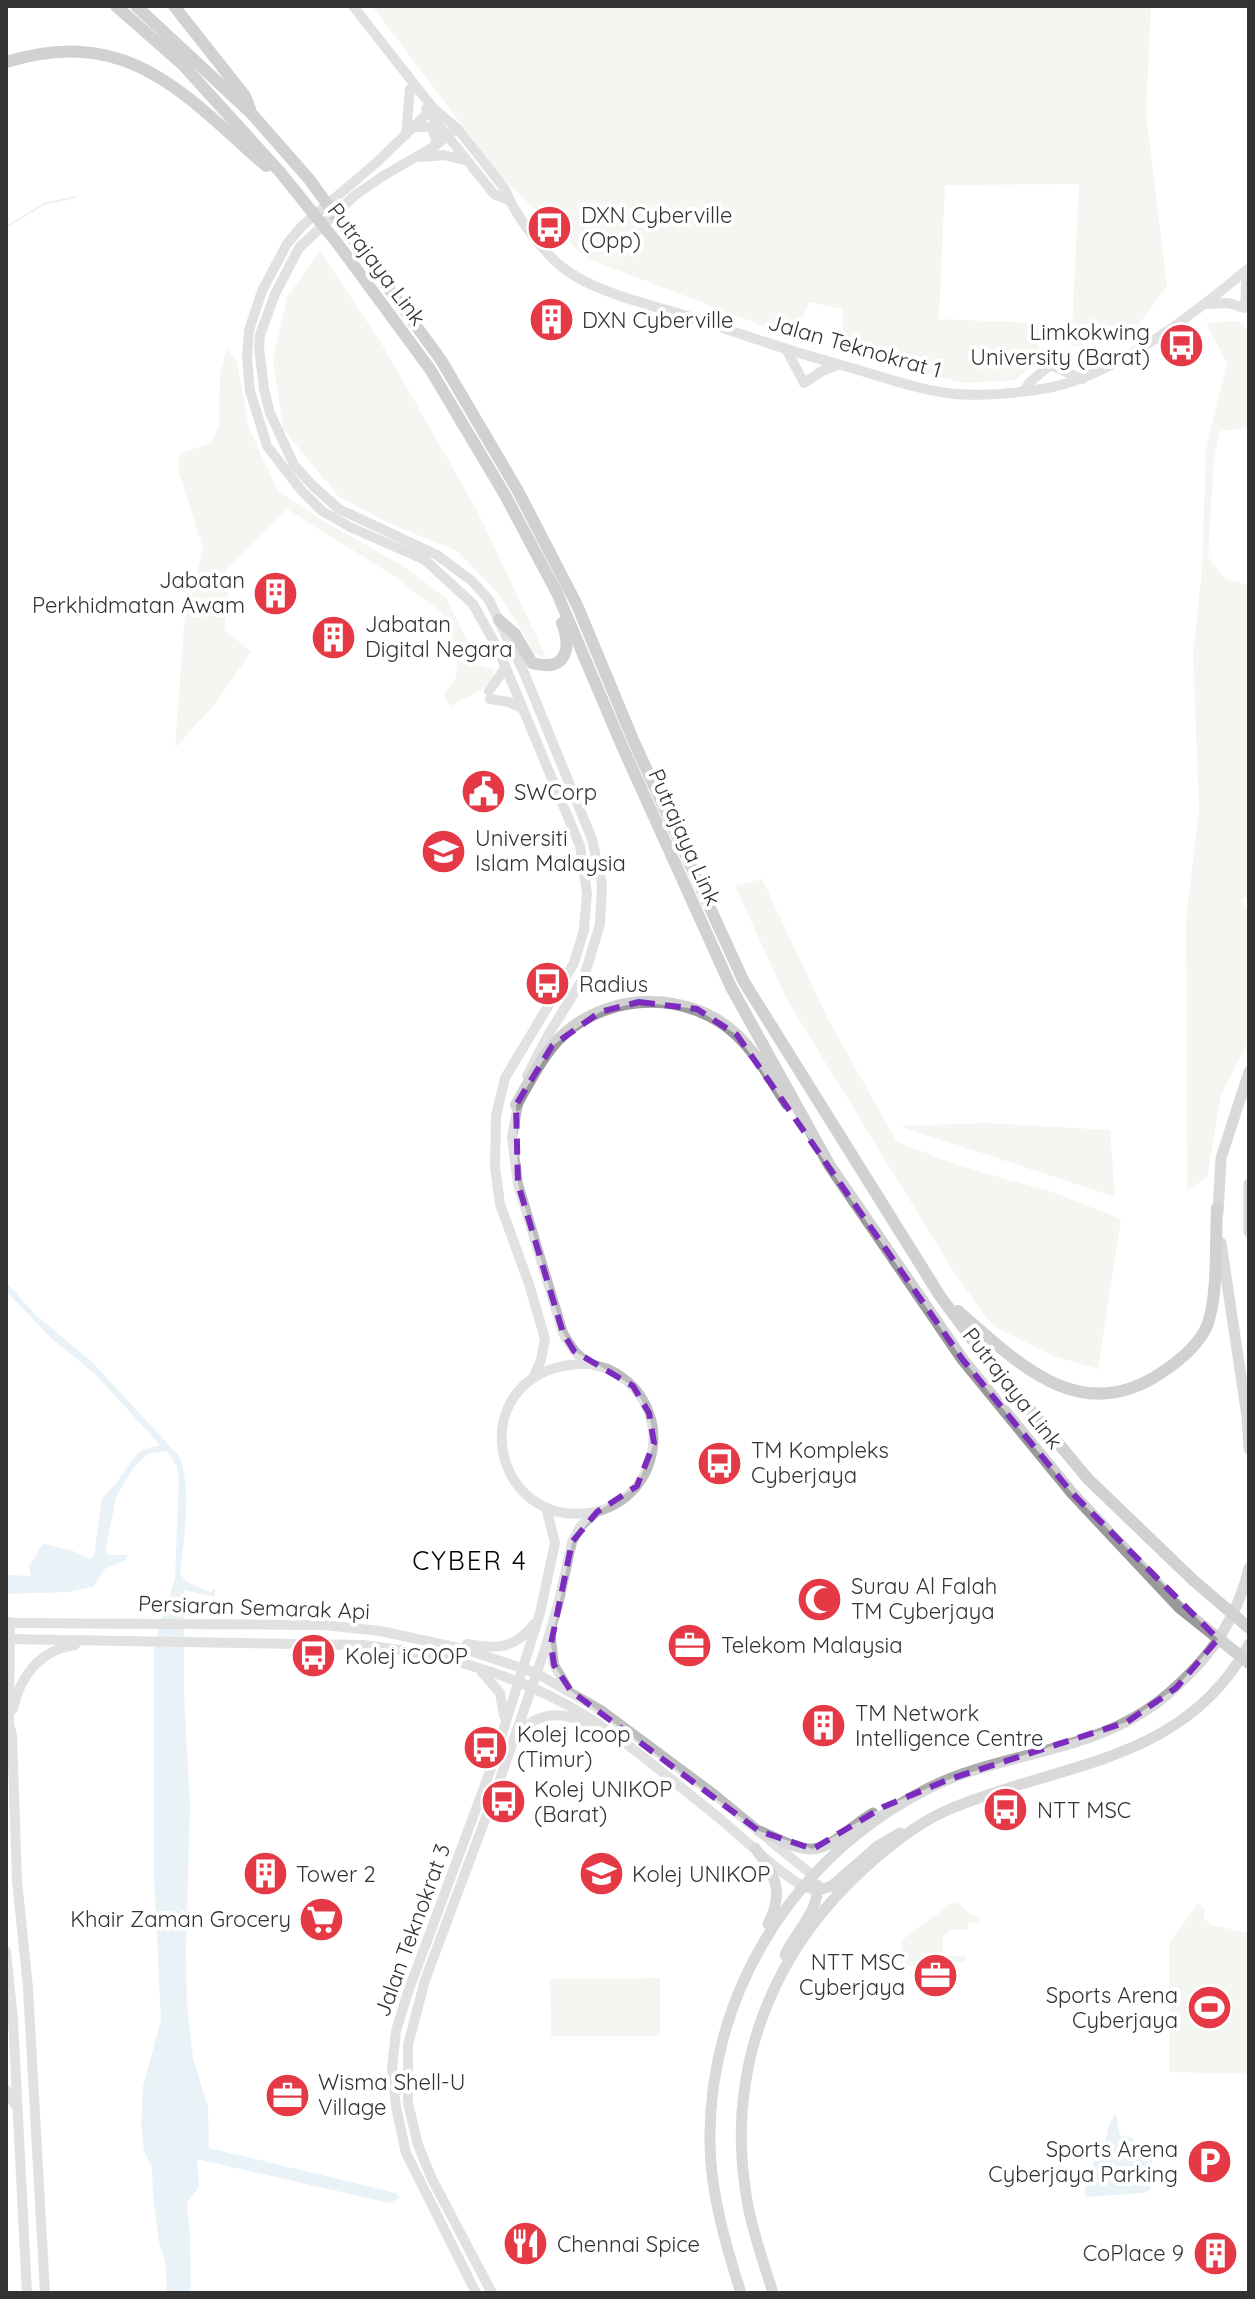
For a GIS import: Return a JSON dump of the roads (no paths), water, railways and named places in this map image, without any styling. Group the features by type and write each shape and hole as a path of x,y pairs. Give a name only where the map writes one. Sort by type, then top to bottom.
{"highway":[{"name":"Putrajaya Link","path":"116,6 183,65 280,172 338,244 430,369 505,495 549,578 731,987 830,1166 963,1360 1072,1493 1197,1624 1249,1663"},
{"name":"Putrajaya Link","path":"136,6 251,113 309,179 441,360 518,491 577,605 634,742 744,982 940,1296 977,1346 1088,1479 1211,1597 1249,1628"},
{"path":"174,6 245,96 251,113"},
{"path":"6,62 43,52 89,51 146,69 171,83 266,166 280,172"},
{"path":"499,620 515,634 532,663 541,665 561,661 568,640 551,595 549,578"},
{"path":"516,1105 552,1046 580,1022 619,1006 639,1002 678,1003 718,1020 737,1035 753,1053 830,1166"},
{"path":"940,1296 1020,1365 1062,1389 1098,1394 1132,1388 1170,1367 1204,1331 1212,1308 1217,1208"}],"main road":[{"name":"Jalan Teknokrat 1","path":"345,6 410,89 430,110 457,128 505,189 509,200 548,254 563,269 607,290 786,349 938,392 996,395 1024,391 1084,379 1159,336 1248,269"},
{"name":"Jalan Teknokrat 1","path":"353,6 466,161 494,194 509,200"},
{"path":"410,89 410,131"},
{"path":"430,110 302,226 280,256 262,291 249,330 247,358 250,391 267,446 301,490 350,527 425,560 473,604 505,668 580,846 587,894 584,930 574,963 505,1078 496,1116 495,1167 500,1204 545,1339 534,1376"},
{"path":"410,131 431,127 435,146"},
{"path":"457,128 435,146 354,196 313,234 291,260 260,335 264,389 270,413 294,465 325,499 339,509 437,555 472,581 489,600 525,675 592,839 602,884 600,924 584,977 530,1068 516,1105 512,1137 518,1184 563,1333 574,1351 591,1364 620,1376 633,1386 646,1406 653,1428 651,1458 637,1486 619,1502 597,1512 580,1527 572,1542 552,1625 551,1644 554,1665 571,1691"},
{"path":"415,158 444,155 466,161"},
{"path":"1202,305 1228,303 1245,308 1248,269"},
{"path":"786,349 804,383 840,364"},
{"path":"1024,391 1050,365 1084,379"},
{"path":"505,668 489,695 523,709"},
{"path":"1249,1072 1221,1158 1217,1208 1248,1420 1249,1449"},
{"path":"1249,1184 1249,1232"},
{"path":"591,1364 568,1363 550,1367 519,1389 508,1406 502,1425 501,1445 506,1465 515,1482 529,1497 546,1507 577,1514 597,1512"},
{"name":"Jalan Teknokrat 3","path":"476,2293 406,2153 392,2069 396,2031 416,1966 469,1829 538,1619 555,1543 546,1507"},
{"path":"759,1831 801,1848 813,1849 826,1845 883,1807 967,1773 1103,1731 1144,1712 1176,1688 1212,1648 1230,1618 1249,1568"},
{"path":"433,1641 501,1648 523,1637 538,1619"},
{"path":"8,1622 9,1724 12,1735"},
{"name":"Persiaran Semarak Api","path":"8,1622 353,1627 433,1641 522,1668 571,1691 633,1733 812,1875"},
{"name":"Jalan Teknokrat 3","path":"492,2293 432,2179 418,2145 408,2103 406,2065 410,2028 425,1980 552,1625"},
{"name":"Persiaran Semarak Api","path":"8,1639 362,1645 418,1653 478,1668 531,1687 576,1710 620,1740 803,1886"},
{"path":"45,2293 28,1988 17,1881 12,1735 15,1699 23,1680 36,1663 60,1649 109,1642"},
{"path":"803,1886 818,1890 832,1886 878,1846 897,1834 973,1800 1106,1759 1159,1735 1207,1698 1249,1644"},
{"path":"478,1668 491,1679 500,1693 505,1710 503,1730"},
{"path":"513,1739 531,1721 559,1714 576,1718 620,1740"},
{"path":"758,1951 803,1886 843,1844 868,1824 929,1788"},
{"path":"773,2293 746,2195 740,2118 749,2051 780,1975 807,1930 865,1867 919,1826"},
{"path":"741,2293 714,2190 710,2123 727,2025 777,1903 777,1890 770,1869 755,1848"},
{"path":"780,1975 785,1953 814,1907 818,1890 812,1875"},
{"path":"6,1951 13,2020 27,2293"},
{"path":"6,2051 11,2043 13,2020"},
{"path":"6,2090 17,2108"}],"water":[{"path":"6,1282 36,1315 93,1363 180,1457 186,1500 180,1573 185,1580 198,1587 210,1592 215,1588 215,1597 184,1590 184,1692 190,1806 187,2004 193,2058 208,2107 209,2148 396,2193 400,2198 389,2203 197,2159 199,2187 188,2201 187,2209 191,2293 167,2293 165,2261 153,2196 152,2167 144,2151 141,2124 143,2087 161,2020 154,1876 154,1645 175,1578 177,1467 167,1451 148,1454 134,1467 116,1497 106,1548 108,1555 128,1555 124,1561 105,1569 93,1587 67,1592 6,1594 6,1575 31,1576 29,1566 43,1544 71,1550 90,1559 94,1556 102,1498 135,1456 142,1450 160,1445 95,1374 51,1338 6,1291"},
{"path":"1116,2114 1120,2135 1133,2138 1135,2149 1159,2155 1150,2165 1150,2190 1085,2197 1084,2190 1095,2173 1093,2164"}],"waterway":[{"path":"6,227 44,204 76,197"}],"place":[{"name":"DXN Cyberville (Opp)","path":"550,228"},
{"name":"DXN Cyberville","path":"551,320"},
{"name":"Limkokwing University (Barat)","path":"1181,345"},
{"name":"Jabatan Perkhidmatan Awam","path":"276,593"},
{"name":"Jabatan Digital Negara","path":"334,637"},
{"name":"SWCorp","path":"483,792"},
{"name":"Universiti Islam Malaysia","path":"444,851"},
{"name":"Radius","path":"548,984"},
{"name":"TM Kompleks Cyberjaya","path":"720,1463"},
{"name":"Surau Al Falah TM Cyberjaya","path":"820,1599"},
{"name":"Telekom Malaysia","path":"690,1645"},
{"name":"Kolej iCOOP","path":"314,1656"},
{"name":"TM Network Intelligence Centre","path":"824,1726"},
{"name":"Kolej Icoop (Timur)","path":"486,1747"},
{"name":"Kolej UNIKOP (Barat)","path":"503,1802"},
{"name":"NTT MSC","path":"1006,1810"},
{"name":"Tower 2","path":"265,1874"},
{"name":"Kolej UNIKOP","path":"601,1874"},
{"name":"Khair Zaman Grocery","path":"322,1919"},
{"name":"NTT MSC Cyberjaya","path":"936,1975"},
{"name":"Sports Arena Cyberjaya","path":"1209,2008"},
{"name":"Wisma Shell-U Village","path":"287,2095"},
{"name":"Sports Arena Cyberjaya Parking","path":"1209,2162"},
{"name":"Chennai Spice","path":"526,2244"},
{"name":"CoPlace 9","path":"1215,2253"}],"district":[{"name":"CYBER 4","path":"470,1561"}]}
